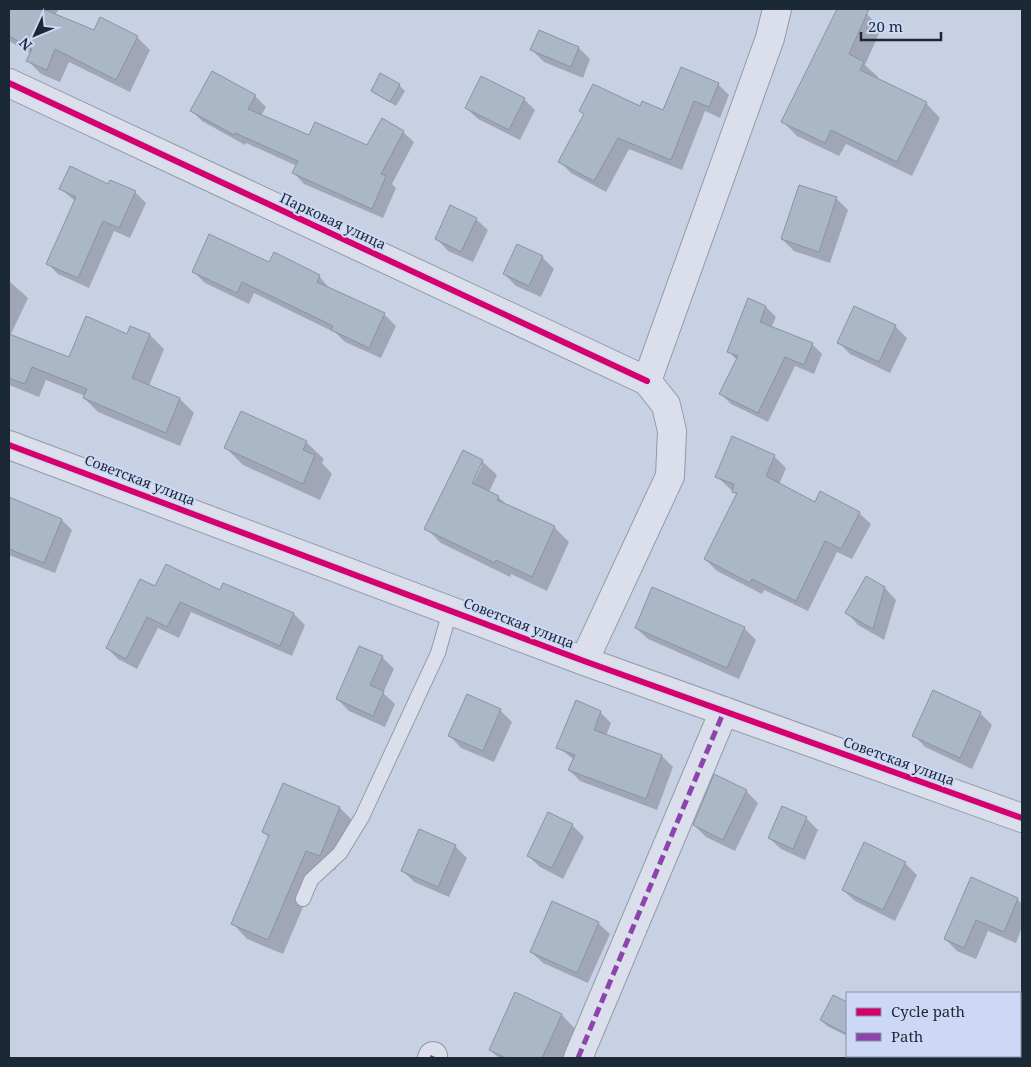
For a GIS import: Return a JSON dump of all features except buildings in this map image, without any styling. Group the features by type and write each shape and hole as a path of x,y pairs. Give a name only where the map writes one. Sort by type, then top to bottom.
{"street":[{"path":"584,661 670,476 672,431 666,405 647,381 770,38 777,9"},
{"name":"Парковая улица","path":"9,83 647,381"},
{"name":"Советская улица","path":"9,445 584,661 1022,818"},
{"path":"578,1058 724,711"}],"lane":[{"path":"303,899 311,880 340,853 362,817 438,653 450,610"}],"marked path":[{"path":"578,1058 724,711"}],"cycle path":[{"path":"9,83 647,381"},
{"path":"9,445 584,661 1022,818"}]}
